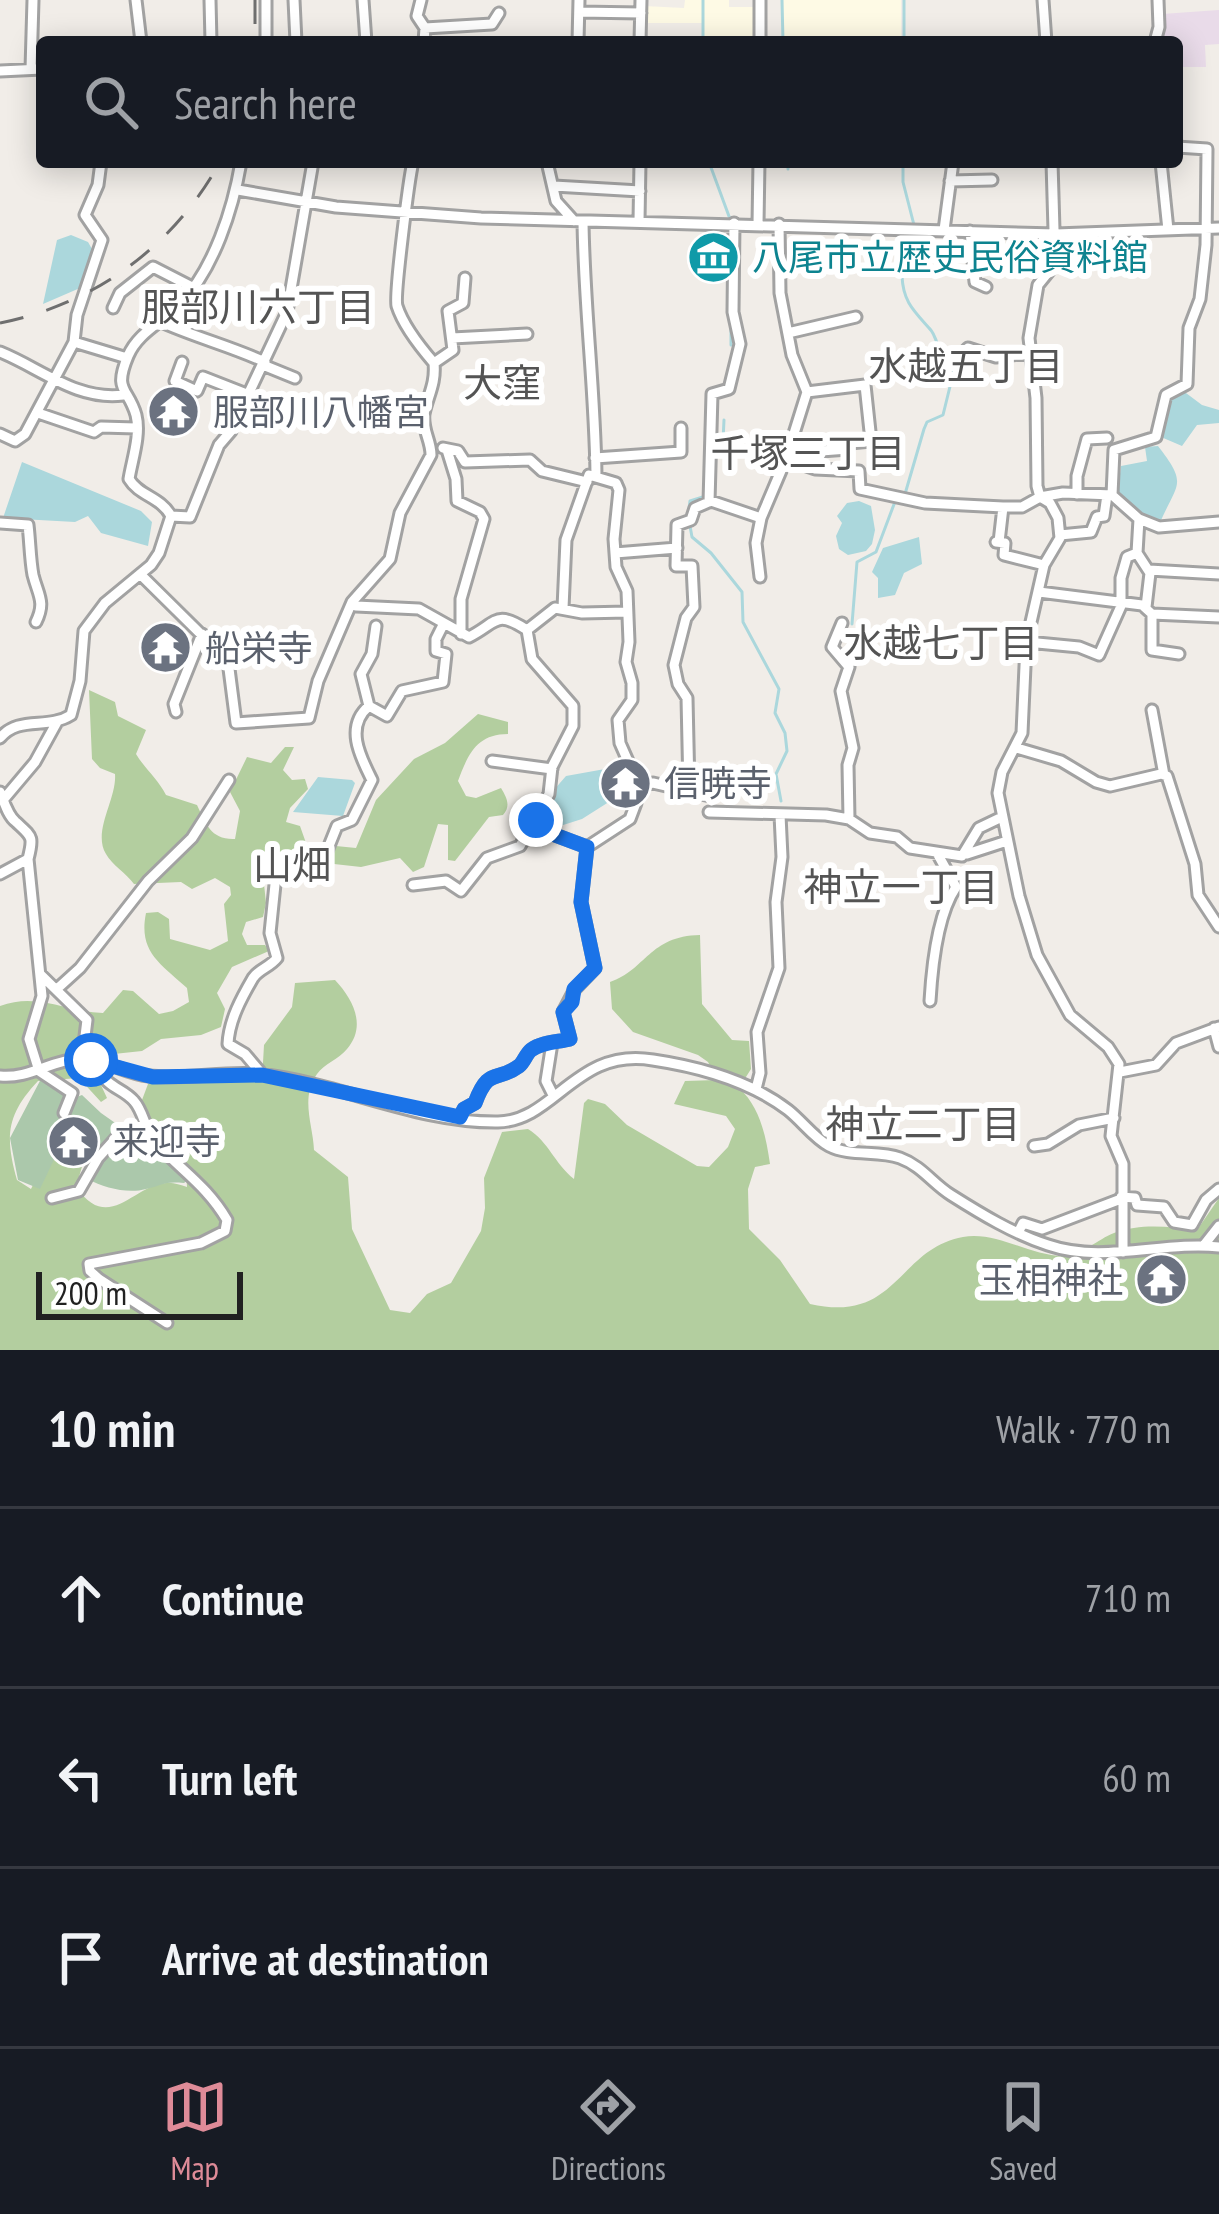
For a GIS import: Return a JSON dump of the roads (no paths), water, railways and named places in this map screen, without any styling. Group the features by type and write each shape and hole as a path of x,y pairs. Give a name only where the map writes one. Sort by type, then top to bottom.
{"street":[{"path":"0,71 36,69 33,0"},
{"path":"136,0 140,36"},
{"path":"210,0 212,36"},
{"path":"266,0 266,36"},
{"path":"294,0 296,36"},
{"path":"363,0 366,36"},
{"path":"421,0 417,16 424,36"},
{"path":"640,36 641,0"},
{"path":"760,0 760,36"},
{"path":"1043,0 1046,36"},
{"path":"1155,36 1158,0"},
{"path":"578,36 579,6 641,13"},
{"path":"424,28 491,24 499,13"},
{"path":"1060,535 1091,532 1097,517 1104,516 1114,450 1156,437 1166,395 1187,385 1189,328 1200,299 1206,229 1207,148 1183,147"},
{"path":"0,434 15,440 25,434 74,342 77,315 102,240 85,215 100,168"},
{"path":"0,738 15,724 57,722 71,716 80,681 84,631 105,604 160,553 170,516 162,503 134,487 130,479 136,428 133,409 123,395 122,378 127,358 141,337 193,287 229,220 240,168"},
{"path":"170,516 190,517 219,445 231,431 287,312 312,168"},
{"path":"140,574 228,662 236,723 309,718 318,681 352,602 389,559 400,513 420,480 432,446 423,423 434,390 434,363 397,307 411,168"},
{"path":"549,168 556,201 578,221 597,431 591,478 566,540 563,608"},
{"path":"639,221 640,168"},
{"path":"758,224 759,168"},
{"path":"944,230 951,168"},
{"path":"1040,496 1036,398 1028,353 1038,285 1055,263 1052,168"},
{"path":"1162,168 1168,230"},
{"path":"950,181 992,180"},
{"path":"554,186 640,190"},
{"path":"238,190 406,213 578,221 1056,233 1219,228"},
{"path":"709,502 712,394 729,389 739,358 733,312 732,223"},
{"path":"760,577 756,543 761,518 807,392 780,293 778,224"},
{"path":"970,231 975,282 986,286"},
{"path":"112,308 120,293 153,267 193,287"},
{"path":"434,363 452,352 448,311 463,303 465,278"},
{"path":"788,333 856,316"},
{"path":"160,321 195,338 228,345 295,378"},
{"path":"452,338 527,334"},
{"path":"74,342 127,358"},
{"path":"957,359 968,348 996,357 1028,353"},
{"path":"0,352 53,380 93,394 123,395"},
{"path":"182,362 175,381 197,392 203,377 249,395"},
{"path":"790,446 814,451 848,449 850,442 869,443 865,385 807,392"},
{"path":"38,413 94,432 101,427 136,428"},
{"path":"596,458 681,452 681,428"},
{"path":"1077,494 1087,440 1107,438"},
{"path":"432,446 458,451 465,462 530,460 542,471 616,483 619,490 615,553 627,591 626,662 632,700 618,720 620,743 636,787 630,819 587,847"},
{"path":"448,450 457,479 457,501 480,512 484,522 461,599 461,634"},
{"path":"811,467 814,451"},
{"path":"786,459 811,467 859,471 860,489 925,503 1022,507 1040,496 1109,495 1139,519 1159,527 1219,522"},
{"path":"1040,496 1058,518 1060,535 1044,566 1027,642 1022,733 1002,772 998,794 1037,955 1070,1015 1108,1046 1120,1072 1111,1136 1123,1164 1124,1252"},
{"path":"689,789 687,698 674,665 686,618 694,607 692,566 676,566 677,525 691,520 695,508 709,502 722,502 761,518"},
{"path":"1004,507 998,542 1005,543 1004,555 1044,566"},
{"path":"1139,519 1137,553 1149,570 1152,650 1179,654"},
{"path":"0,523 28,525 34,578 42,594 36,622"},
{"path":"615,553 676,548"},
{"path":"1027,642 1079,647 1099,655 1121,604 1122,569 1127,557 1137,553"},
{"path":"1149,570 1219,574"},
{"path":"1040,592 1219,616"},
{"path":"1076,613 1077,595"},
{"path":"352,602 419,609 461,634 476,634 497,617 511,619 527,629 532,659 573,706 573,727 552,769 549,794 520,846 487,859 461,891 446,881 413,885"},
{"path":"527,629 555,608 627,612"},
{"path":"376,626 372,654 361,674 369,706 387,716 402,691 443,682 446,654 436,651 436,639 445,623"},
{"path":"842,623 832,646 849,668 842,691 853,748 848,765 849,819"},
{"path":"176,712 174,704 202,634"},
{"path":"262,1075 228,1044 228,1036 239,1000 250,991 253,978 277,958 270,933 277,866 290,858 326,856 337,826 352,820 372,780 358,752 356,724 369,706"},
{"path":"1152,710 1164,775 1195,864 1198,895 1219,927"},
{"path":"57,722 35,761 2,796 13,820 32,833 28,859 42,996 29,1039 38,1071 71,1093 64,1112"},
{"path":"1017,748 1061,761 1110,786 1164,775"},
{"path":"492,761 552,769"},
{"path":"58,988 80,968 148,881 192,838 229,780"},
{"path":"636,787 653,783 710,796"},
{"path":"709,812 849,819 870,833 937,854 967,854 1006,841"},
{"path":"756,1089 760,1073 757,1031 779,968 780,815"},
{"path":"967,854 979,828 1002,817"},
{"path":"535,821 587,847"},
{"path":"460,1117 475,1103 487,1080 518,1067 530,1051 570,1039 563,1012 572,1002 574,989 595,968 581,902 587,847"},
{"path":"930,1001 938,934 956,882 944,871 937,854"},
{"path":"0,874 28,859"},
{"path":"41,975 87,1020 84,1044 108,1056 100,1070 103,1078 119,1094 134,1100 150,1134 199,1180 224,1214 227,1227 201,1243 88,1264 99,1280 167,1323"},
{"path":"1120,1072 1156,1065 1176,1043 1216,1028 1219,1047"},
{"path":"552,1043 546,1081 553,1095"},
{"path":"0,1076 75,1059 153,1077 262,1075 460,1117 512,1120 580,1073 625,1058 651,1059 756,1089 826,1145 897,1157 1018,1233 1067,1251 1219,1247"},
{"path":"1034,1146 1048,1144 1078,1125 1114,1118"},
{"path":"52,1198 79,1191 117,1137 150,1134"},
{"path":"1018,1233 1023,1223 1042,1229 1060,1225 1121,1198 1164,1207 1174,1222 1192,1225 1205,1201 1219,1189"},
{"path":"1204,1245 1219,1226"}],"water":[{"path":"71,235 88,242 92,249 80,288 43,304 57,240"},
{"path":"1182,390 1202,405 1219,410 1219,423 1197,425 1182,446 1161,437 1169,398"},
{"path":"1158,446 1177,477 1159,525 1117,497 1121,466 1147,461 1145,447"},
{"path":"22,462 141,511 152,522 148,546 101,533 88,516 75,522 3,518"},
{"path":"847,503 871,506 875,530 866,551 848,555 839,549 836,536 842,523 837,516"},
{"path":"919,537 922,564 904,573 895,595 878,598 878,578 872,572 883,548"},
{"path":"605,769 612,800 560,826 543,815 566,776"},
{"path":"318,777 355,783 343,816 293,812"}],"waterway":[{"path":"261,0 261,36"},
{"path":"703,0 703,36"},
{"path":"782,0 783,36"},
{"path":"904,0 904,36"},
{"path":"711,168 730,219"},
{"path":"903,168 914,225"},
{"path":"905,494 927,422 943,415 956,362 941,355 933,333 904,292 902,276 913,268 920,253 918,234"},
{"path":"731,325 731,345"},
{"path":"723,441 724,420"},
{"path":"688,516 690,501 706,496"},
{"path":"852,624 857,562 876,552 896,499"},
{"path":"690,526 692,537 742,592 743,622 779,689 775,713 787,751 776,774 781,801"}],"railway":[{"path":"255,0 255,36"},
{"path":"0,323 68,302 128,267 179,220 216,168"}],"place":[{"name":"八尾市立歴史民俗資料館","path":"713,257"},
{"name":"服部川八幡宮","path":"174,412"},
{"name":"船栄寺","path":"166,648"},
{"name":"信暁寺","path":"625,783"},
{"name":"来迎寺","path":"74,1141"},
{"name":"玉相神社","path":"1162,1280"}],"district":[{"name":"服部川六丁目","path":"258,307"},
{"name":"水越五丁目","path":"966,366"},
{"name":"大窪","path":"502,383"},
{"name":"千塚三丁目","path":"808,453"},
{"name":"水越七丁目","path":"941,643"},
{"name":"山畑","path":"292,865"},
{"name":"神立一丁目","path":"901,887"},
{"name":"神立二丁目","path":"923,1124"}]}
